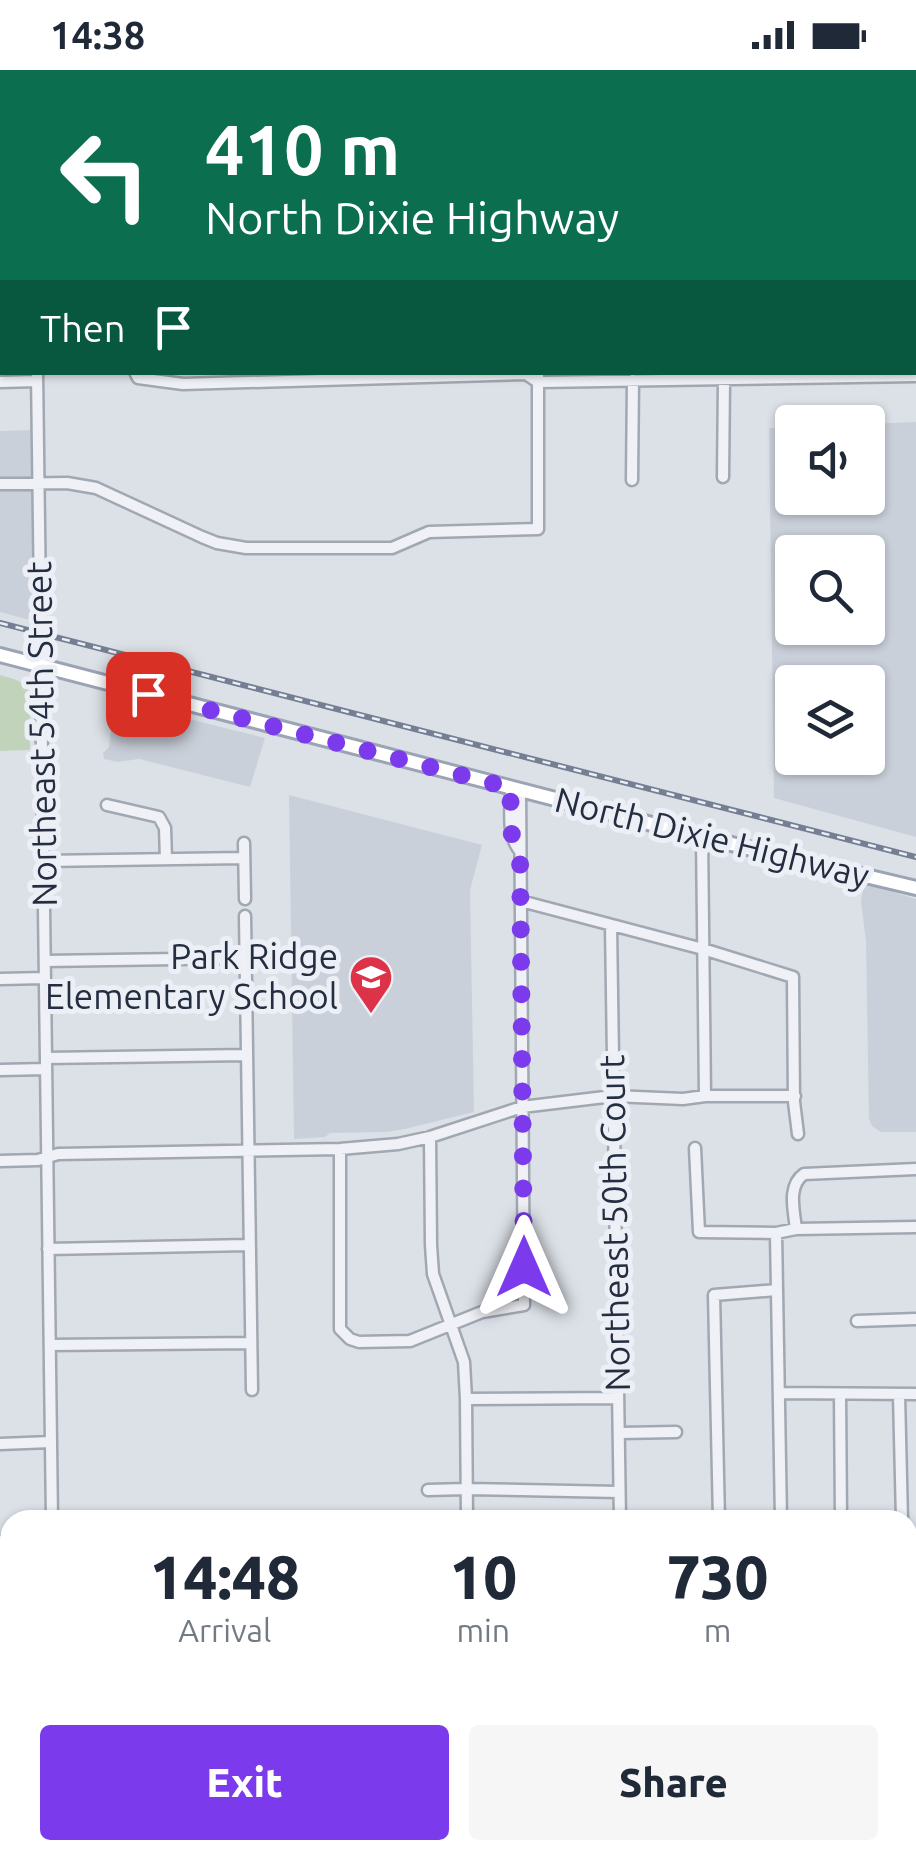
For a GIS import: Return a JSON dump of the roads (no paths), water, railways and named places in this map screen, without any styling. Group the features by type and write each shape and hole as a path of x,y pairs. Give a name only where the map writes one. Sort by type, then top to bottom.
{"main road":[{"name":"North Dixie Highway","path":"0,656 702,837 916,888"}],"street":[{"path":"136,375 183,384 492,375"},
{"path":"0,484 81,484 216,543 246,548 392,548 429,532 538,529 538,377 724,380 916,376"},
{"path":"0,382 37,377"},
{"name":"Northeast 54th Street","path":"37,377 52,1510"},
{"path":"632,380 632,480"},
{"path":"723,477 724,380"},
{"path":"340,1149 340,1328 350,1340 410,1341 482,1312 524,1305 520,852 510,829 516,789"},
{"path":"107,805 159,817 165,828 166,859"},
{"path":"702,837 705,1096"},
{"path":"244,843 245,899"},
{"path":"44,861 243,858"},
{"path":"521,901 793,976 798,1134"},
{"path":"245,916 252,1390"},
{"name":"Northeast 50th Court","path":"611,926 620,1510"},
{"path":"45,960 244,958"},
{"path":"0,979 45,978"},
{"path":"0,1070 46,1064 246,1055"},
{"path":"0,1161 38,1160 58,1154 340,1149 398,1144 522,1107 613,1096 795,1096"},
{"path":"430,1136 434,1274 464,1362 467,1510"},
{"path":"695,1148 699,1232 916,1227"},
{"path":"796,1228 794,1186 804,1174 916,1170"},
{"path":"776,1233 780,1510"},
{"path":"48,1249 249,1245"},
{"path":"718,1510 714,1295 777,1290"},
{"path":"857,1321 916,1319"},
{"path":"50,1345 251,1342"},
{"path":"780,1393 916,1394"},
{"path":"840,1394 841,1510"},
{"path":"899,1395 902,1510"},
{"path":"466,1399 617,1398"},
{"path":"620,1433 676,1432"},
{"path":"0,1444 51,1442"},
{"path":"428,1490 619,1492"}],"railway":[{"path":"0,623 916,857"}],"place":[{"name":"Park Ridge Elementary School","path":"371,1015"}]}
